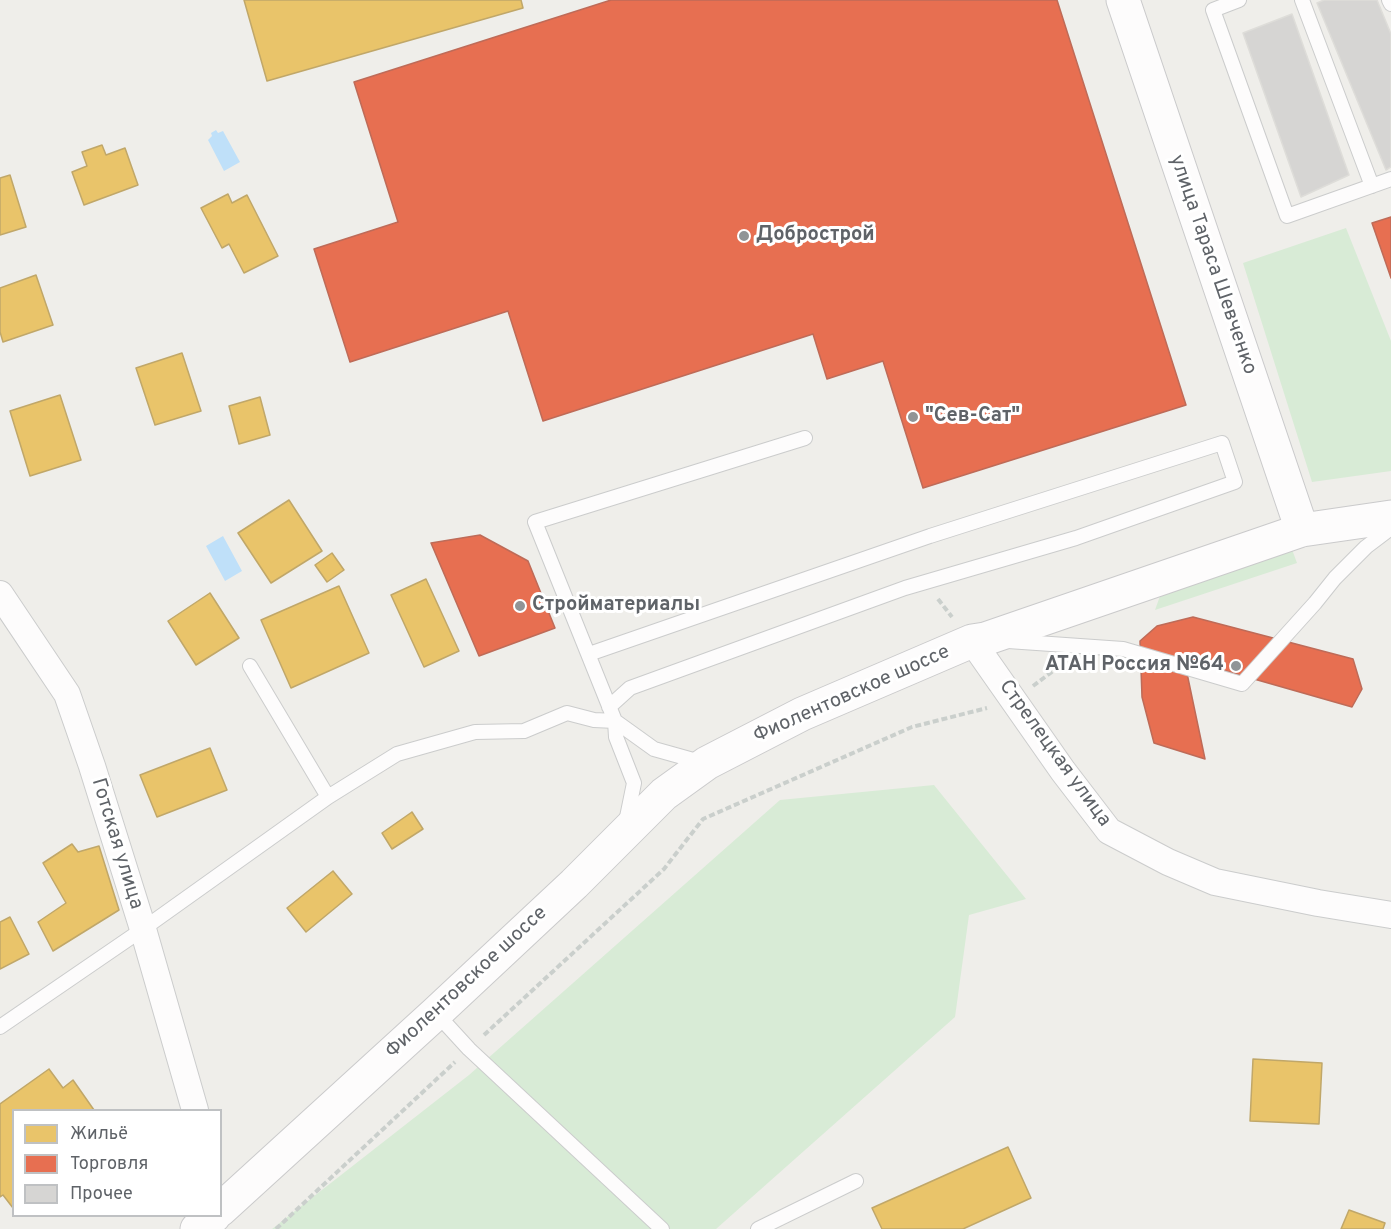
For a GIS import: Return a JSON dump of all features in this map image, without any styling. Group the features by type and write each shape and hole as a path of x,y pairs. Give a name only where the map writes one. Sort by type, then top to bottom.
{"main road":[{"name":"улица Тараса Шевченко","path":"1123,0 1302,530"},
{"name":"Фиолентовское шоссе","path":"222,1202 436,1013 574,884 664,794 707,764 802,714 978,640 1302,530 1391,516"},
{"name":"Фиолентовское шоссе","path":"197,1229 208,1217"}],"street":[{"name":"Готская улица","path":"0,594 67,694 143,929 195,1109"},
{"name":"Стрелецкая улица","path":"978,640 1015,701 1063,771 1109,831 1168,862 1215,882 1391,915"}],"lane":[{"path":"1239,0 1214,10 1287,216 1391,179"},
{"path":"1302,0 1372,186"},
{"path":"1389,0 1391,4"},
{"path":"624,833 634,783 616,737 615,721 536,522 805,438"},
{"path":"589,654 930,536 1222,443 1235,482 1076,538 904,588 630,688 609,707"},
{"path":"978,640 1123,649 1242,684 1335,578 1366,547 1391,528"},
{"path":"250,666 328,796"},
{"path":"0,1027 143,929 328,796 397,754 475,732 524,731 567,713 594,720 615,721 654,749 707,764"},
{"path":"436,1013 469,1049 662,1229"},
{"path":"758,1229 856,1181"}],"path":[{"path":"925,582 978,640"},
{"path":"276,1229 664,869 703,819 912,727 1015,701 1072,656 1096,647"}],"green space":[{"path":"1346,228 1391,341 1391,471 1312,482 1243,263"},
{"path":"1290,544 1297,563 1155,610 1164,585"},
{"path":"934,785 1026,899 969,915 955,1017 716,1229 272,1229 469,1075 780,800"}],"water":[{"path":"216,130 218,133 223,131 240,162 224,171 208,140 212,136 211,133"},
{"path":"223,536 242,571 225,581 206,546"}],"building: Жильё":[{"path":"244,0 521,0 523,8 267,81"},
{"path":"102,145 106,155 125,148 138,185 84,205 72,172 87,166 82,152"},
{"path":"10,175 26,227 0,235 0,178"},
{"path":"228,194 232,203 247,195 278,256 244,273 229,244 222,248 201,208"},
{"path":"36,275 53,325 3,342 0,332 0,288"},
{"path":"182,353 201,411 155,425 136,368"},
{"path":"60,395 81,460 30,476 10,411"},
{"path":"260,397 270,435 239,444 229,406"},
{"path":"289,500 322,551 271,583 238,533"},
{"path":"332,553 344,570 327,582 315,565"},
{"path":"426,579 459,651 424,667 391,595"},
{"path":"339,586 369,653 291,688 261,620"},
{"path":"210,593 239,638 196,665 168,621"},
{"path":"210,748 227,790 157,817 140,775"},
{"path":"412,812 423,829 392,849 382,833"},
{"path":"72,844 78,852 99,846 119,910 53,951 38,922 66,903 43,863"},
{"path":"333,871 352,894 306,932 287,908"},
{"path":"10,917 29,954 0,969 0,922"},
{"path":"1253,1059 1322,1063 1319,1124 1250,1121"},
{"path":"49,1069 63,1088 73,1080 93,1109 12,1109 12,1207 3,1195 0,1197 0,1104"},
{"path":"1008,1147 1031,1198 963,1229 882,1229 872,1208"},
{"path":"1349,1210 1385,1223 1383,1229 1341,1229"}],"building: Торговля":[{"name":"Добрострой","path":"611,0 1057,0 1186,405 923,488 883,361 827,379 813,334 543,421 508,311 350,362 314,249 398,222 354,82"},
{"path":"1391,217 1391,278 1372,223"},
{"path":"480,535 528,561 555,628 479,656 431,543"},
{"path":"1193,617 1353,659 1362,689 1352,707 1184,659 1205,759 1154,743 1142,697 1140,641 1157,626"}],"building: Прочее":[{"path":"1324,0 1377,0 1391,34 1391,167 1386,170 1317,3"},
{"path":"1292,14 1349,175 1301,197 1243,33"}],"place":[{"name":"Добрострой","path":"744,236"},
{"name":"\"Сев-Сат\"","path":"913,417"},
{"name":"Стройматериалы","path":"520,606"},
{"name":"АТАН Россия №64","path":"1236,666"}]}
